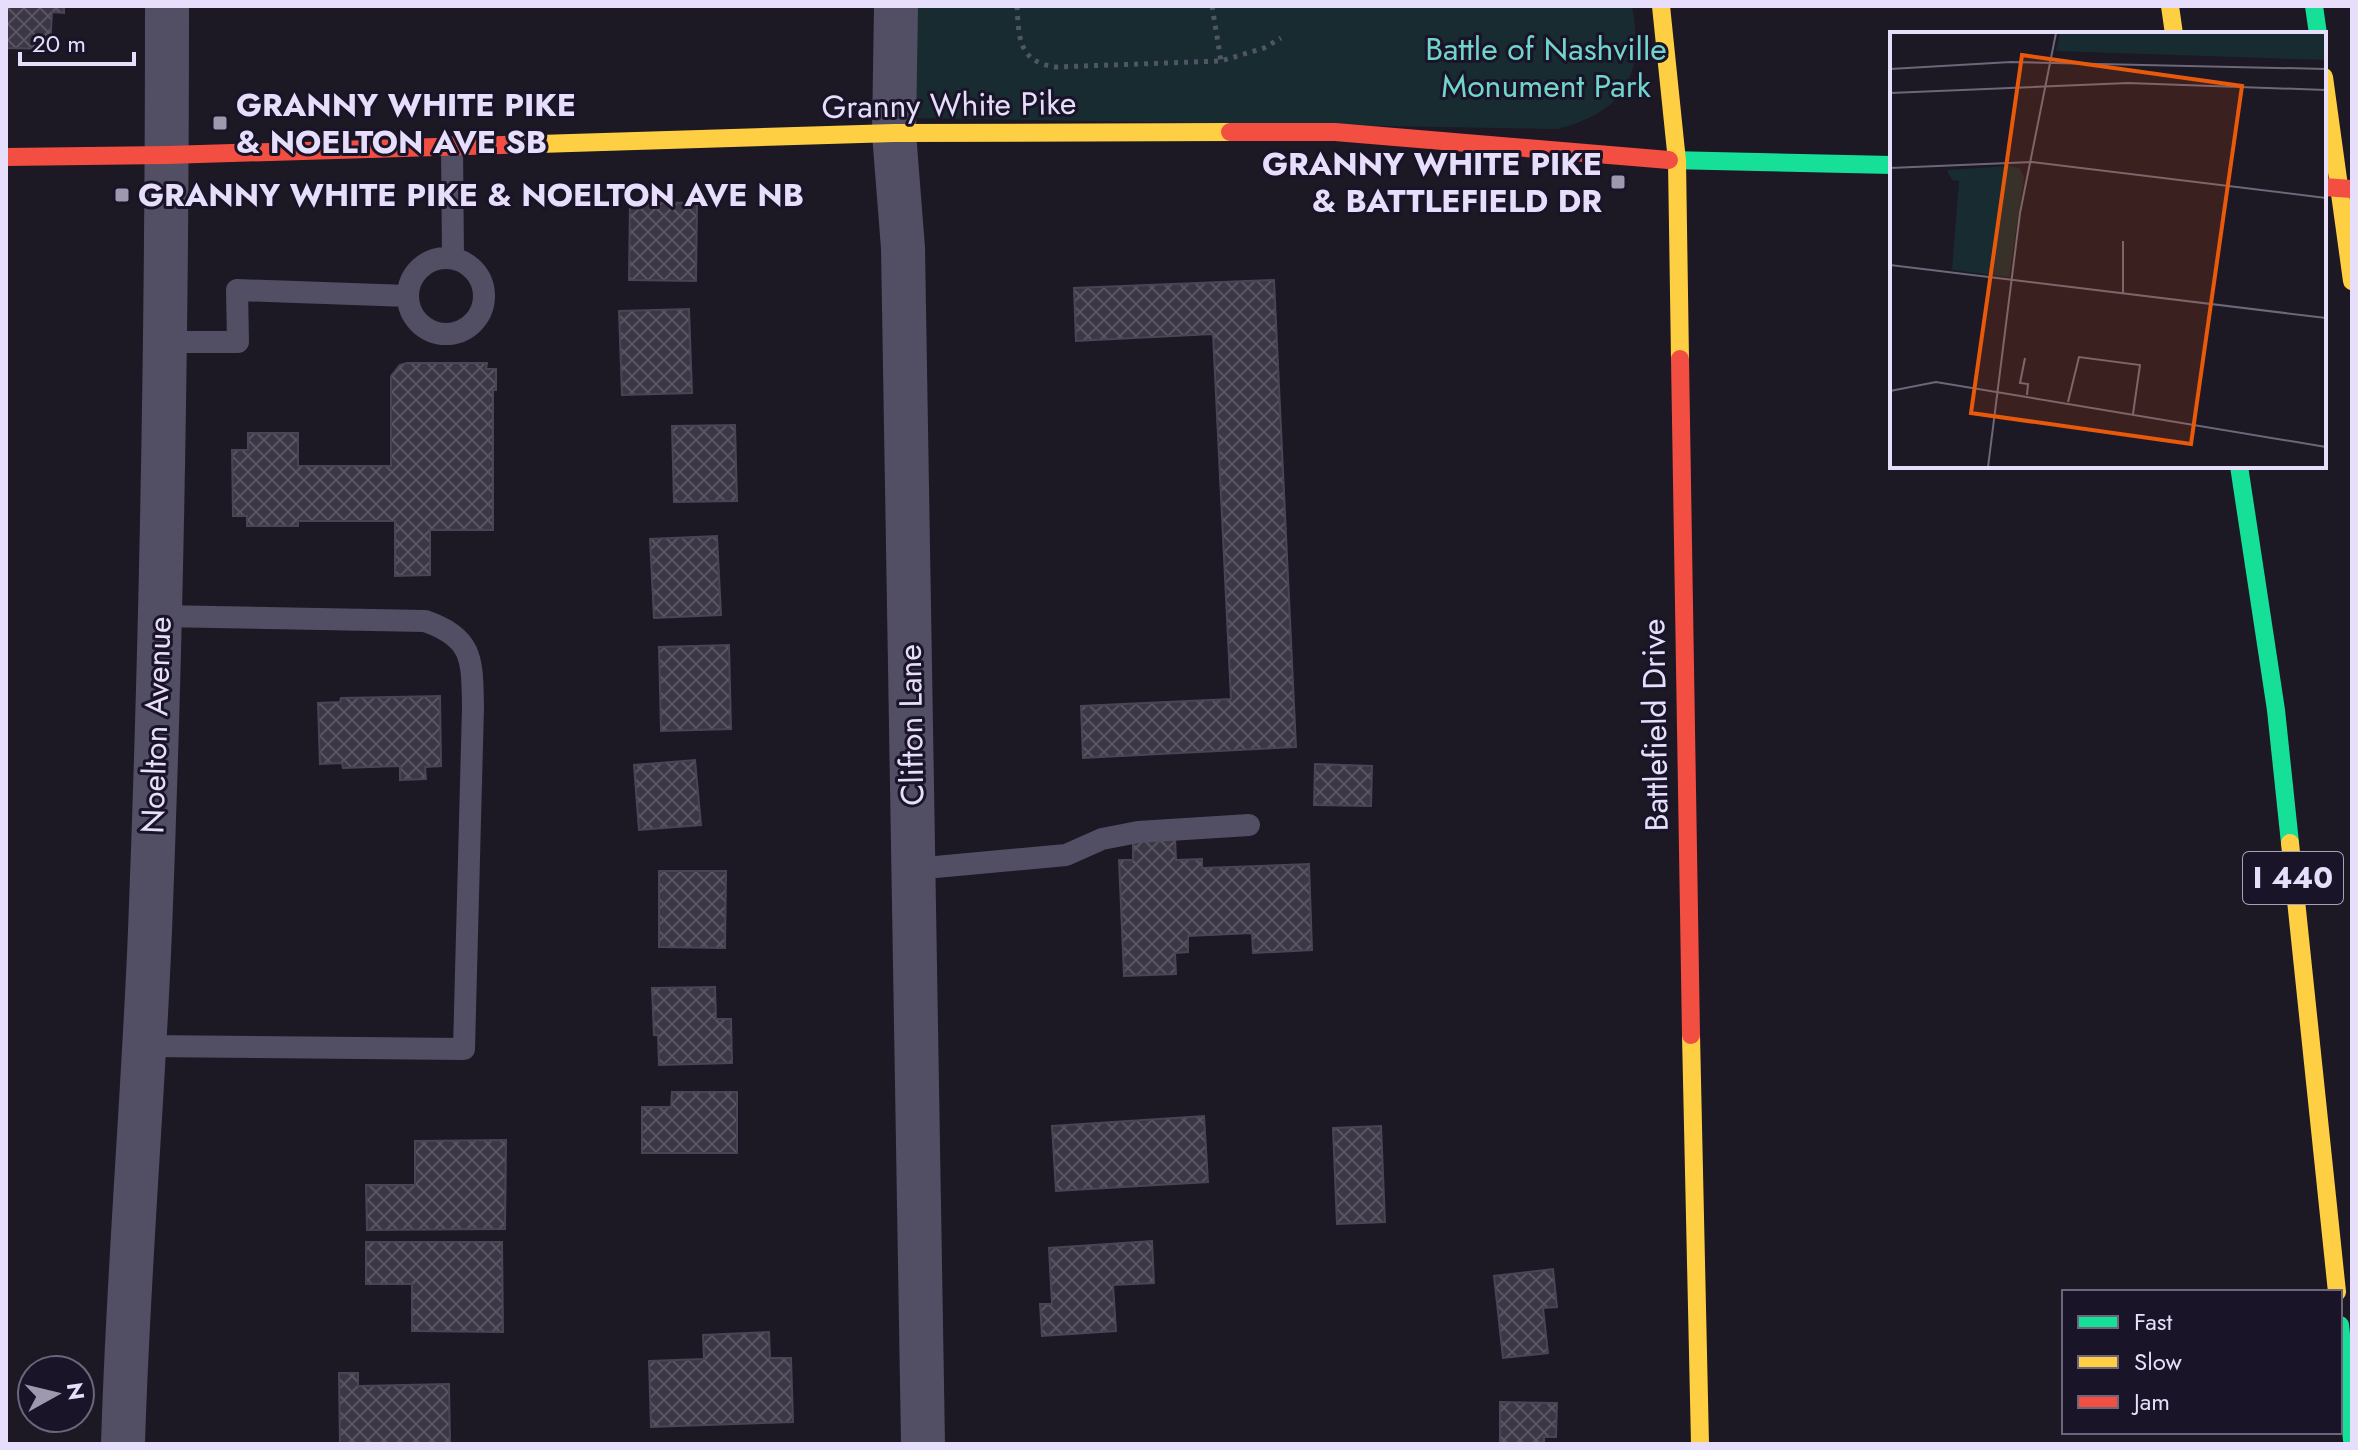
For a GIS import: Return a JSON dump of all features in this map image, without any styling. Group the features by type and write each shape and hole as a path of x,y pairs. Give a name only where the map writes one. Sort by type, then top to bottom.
{"main road":[{"name":"Battlefield Drive","path":"1661,6 1677,161 1685,748 1700,1444"},
{"path":"2170,6 2174,32"},
{"path":"2314,6 2318,32"},
{"path":"2326,92 2352,281"},
{"name":"Granny White Pike","path":"6,157 894,133 1335,132 1677,161 1890,165"},
{"path":"2326,187 2352,189"},
{"name":"I 440","path":"2239,468 2276,710 2337,1290"},
{"path":"2342,1344 2352,1440"}],"street":[{"name":"Noelton Avenue","path":"123,1444 127,1320 150,932 165,342 167,6"},
{"name":"Clifton Lane","path":"896,6 894,133 903,263 923,1444"}],"lane":[{"path":"452,147 453,258"},
{"path":"441,258 453,258 472,267 479,276 484,299 481,312 469,327 451,334 438,334 428,330 411,314 408,296 411,280 423,265 441,258"},
{"path":"165,342 238,342 237,290 408,296"},
{"path":"144,1046 464,1049 473,707 471,664 463,645 443,627 425,621 159,616"},
{"path":"914,869 1066,855 1102,839 1138,832 1249,825"}],"path":[{"path":"1017,6 1019,40 1029,57 1045,66 1221,61 1264,48 1281,38"},
{"path":"1212,6 1221,61"}],"green space":[{"name":"Battle of Nashville Monument Park","path":"910,6 1632,6 1635,52 1625,87 1614,101 1581,122 1557,129 912,118"}],"building":[{"path":"6,6 64,6 64,13 52,12 50,49 6,48"},
{"path":"630,202 697,203 696,281 629,280"},
{"path":"1274,280 1296,747 1083,758 1081,706 1231,699 1213,334 1076,341 1074,288"},
{"path":"689,309 692,393 622,395 619,311"},
{"path":"487,363 486,369 496,369 496,390 493,390 493,530 430,530 430,575 395,576 395,521 298,521 298,526 247,526 247,516 233,516 232,450 248,450 248,433 298,433 298,466 391,466 391,376 400,365"},
{"path":"735,425 737,501 674,502 672,426"},
{"path":"717,536 721,615 654,618 650,539"},
{"path":"729,645 731,729 661,731 659,647"},
{"path":"440,696 441,766 425,767 426,779 400,780 400,766 343,768 342,763 320,764 318,703 340,702 341,698"},
{"path":"695,760 701,825 639,830 634,765"},
{"path":"1315,764 1372,766 1371,806 1314,805"},
{"path":"1175,838 1176,860 1202,859 1202,868 1309,864 1312,950 1253,953 1252,933 1188,936 1188,952 1175,953 1176,974 1124,976 1119,860 1133,860 1133,840"},
{"path":"659,871 726,871 725,948 659,947"},
{"path":"715,987 716,1019 731,1019 732,1063 659,1065 652,988"},
{"path":"672,1092 737,1092 737,1153 642,1153 642,1107 671,1107"},
{"path":"1204,1116 1208,1182 1056,1191 1052,1126"},
{"path":"1381,1126 1385,1222 1337,1224 1333,1128"},
{"path":"506,1140 505,1229 367,1230 366,1185 415,1185 415,1141"},
{"path":"1152,1241 1154,1283 1113,1285 1116,1331 1042,1336 1040,1304 1052,1304 1049,1248"},
{"path":"366,1242 502,1242 503,1332 412,1331 412,1284 366,1284"},
{"path":"1553,1269 1557,1307 1543,1308 1548,1353 1503,1358 1494,1276"},
{"path":"769,1332 770,1358 791,1358 793,1422 651,1427 649,1361 704,1359 703,1335"},
{"path":"339,1373 358,1373 358,1386 449,1384 450,1443 340,1444"},
{"path":"1500,1402 1557,1403 1556,1437 1544,1437 1544,1444 1500,1444"}],"traffic: fast":[{"path":"2314,6 2318,32"},
{"path":"1669,160 1890,165"},
{"path":"2239,468 2276,710 2290,843"},
{"path":"2342,1344 2352,1440"}],"traffic: slow":[{"path":"1661,6 1677,161 1680,359"},
{"path":"2170,6 2174,32"},
{"path":"2326,92 2352,281"},
{"path":"539,144 894,133 1230,132"},
{"path":"2290,843 2337,1290"},
{"path":"1691,1035 1700,1444"}],"traffic: jam":[{"path":"1230,132 1335,132 1669,160"},
{"path":"6,157 539,144"},
{"path":"2326,187 2352,189"},
{"path":"1680,359 1691,1035"}],"place":[{"name":"GRANNY WHITE PIKE & NOELTON AVE SB","path":"220,123"},
{"name":"GRANNY WHITE PIKE & BATTLEFIELD DR","path":"1618,182"},
{"name":"GRANNY WHITE PIKE & NOELTON AVE NB","path":"122,195"}]}
